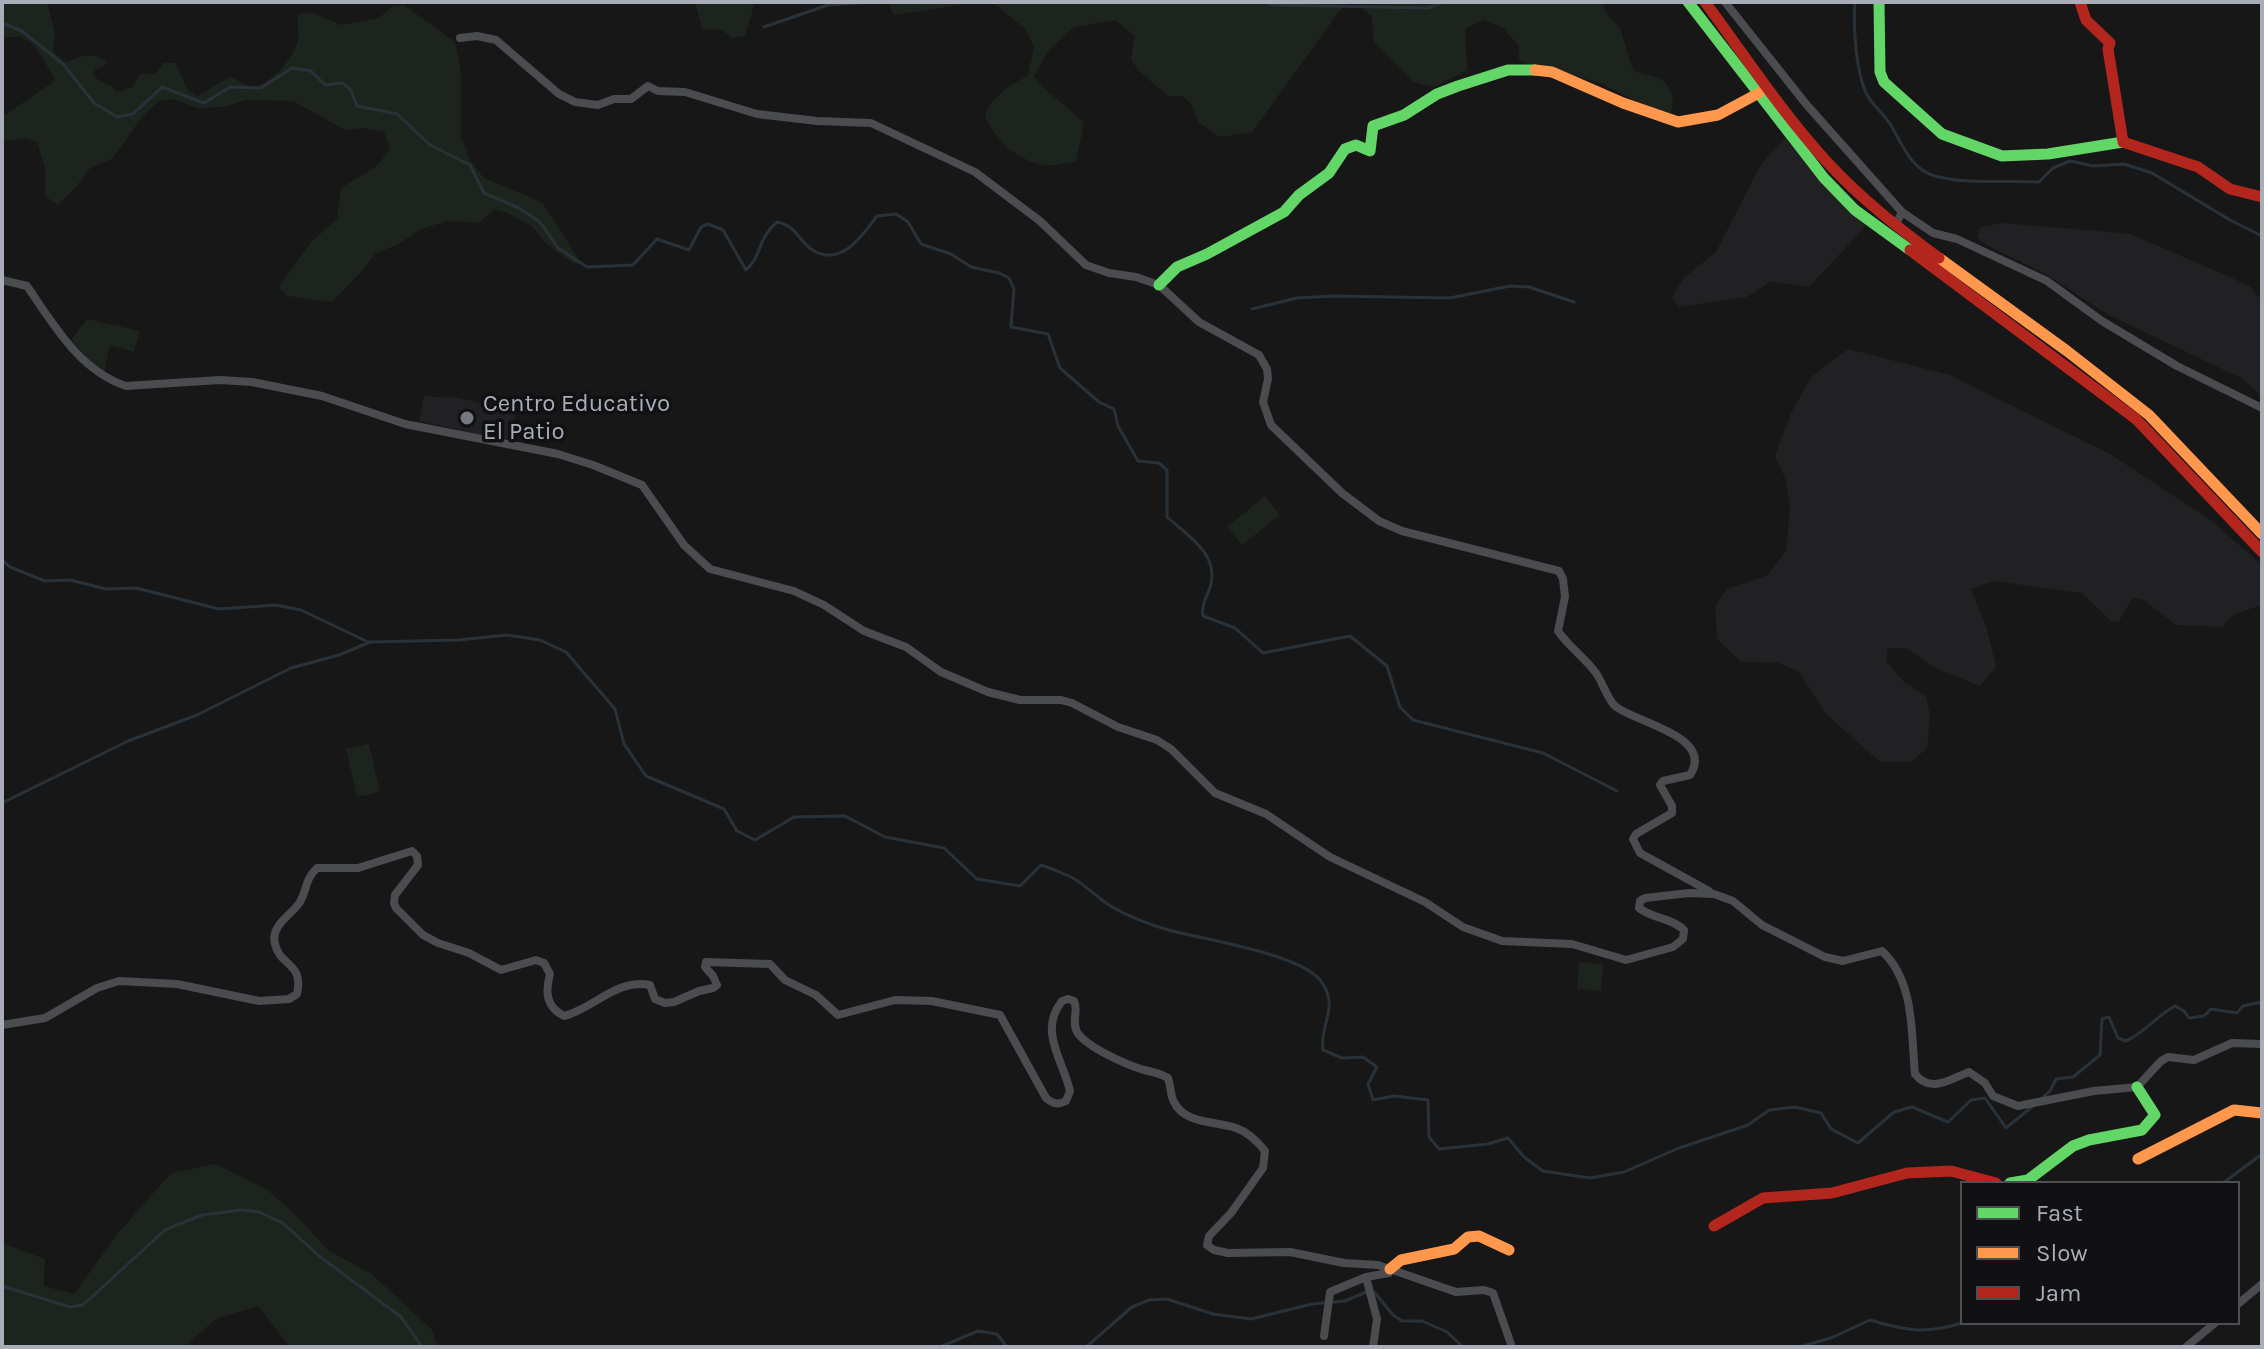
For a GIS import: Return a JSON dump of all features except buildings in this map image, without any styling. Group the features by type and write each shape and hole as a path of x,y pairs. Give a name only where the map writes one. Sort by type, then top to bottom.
{"main road":[{"path":"1688,2 1824,178 1855,210 2136,419 2262,552"},
{"path":"1705,2 1827,161 1873,207 2134,402 2262,534"},
{"path":"1879,2 1880,72 1884,82 1942,134 2002,156 2048,154 2123,142 2198,167 2230,189 2262,197"},
{"path":"2080,2 2086,20 2110,43 2108,49 2123,142"},
{"path":"1159,285 1177,267 1284,212 1299,195 1329,173 1345,149 1356,145 1370,151 1373,126 1404,115 1437,94 1508,70 1523,68 1552,72 1623,103 1678,122 1718,115 1759,93"},
{"path":"2022,1181 2028,1180 2073,1146 2142,1130 2155,1115 2137,1087"},
{"path":"2138,1159 2234,1110 2262,1113"},
{"path":"1714,1226 1763,1198 1832,1193 1907,1173 1951,1171 1988,1181"},
{"path":"1390,1269 1401,1260 1454,1249 1468,1237 1479,1236 1509,1250"}],"street":[{"path":"1725,2 1806,104 1902,212 1933,233 1957,239 2047,281 2102,321 2152,351 2262,408"},
{"path":"460,38 477,36 496,40 559,94 575,102 598,105 614,99 631,99 648,86 658,91 685,92 757,114 871,123 975,172 1040,221 1086,265 1159,285 1199,322 1259,355 1267,369 1263,402 1271,425 1342,493 1379,521 1402,531 1559,571 1564,588 1558,631 1563,639 1594,670 1615,705 1623,712 1672,734 1687,745 1694,755 1695,764 1690,775 1663,781 1660,785 1672,806 1672,813 1636,834 1634,845 1640,853 1714,894 1733,901 1762,925 1825,957 1843,961 1882,951 1898,969 1902,979 1912,1027 1915,1074 1920,1080 1931,1085 1942,1084 1969,1072 1977,1076 1993,1096 2018,1106 2137,1087 2168,1057 2194,1060 2232,1043 2262,1044"},
{"path":"1896,224 1902,212"},
{"path":"2,280 27,286 55,329 101,376 113,382 126,386 220,380 252,382 322,396 405,424 558,454 633,480 642,485 684,545 710,569 794,591 824,605 864,631 906,647 949,676 988,692 1020,700 1072,703 1118,727 1157,740 1171,749 1215,793 1266,814 1347,867 1422,901 1463,927 1486,936 1510,942 1572,944 1626,960 1673,947 1683,939 1684,930 1679,925 1648,915 1639,908 1640,901 1689,893 1714,894"},
{"path":"2,1025 45,1018 97,988 119,981 177,984 259,1001 289,999 297,994 300,982 295,968 274,944 275,936 279,925 299,904 307,878 317,868 358,868 412,851 417,856 418,865 395,895 396,908 423,935 469,953 501,970 536,960 544,963 550,974 545,991 548,999 564,1016 621,988 642,983 650,985 655,999 665,1003 713,988 717,985 716,981 705,967 706,962 713,960 730,965 770,964 785,980 816,995 838,1015 871,1004 903,1000 932,1001 1000,1015 1046,1098 1060,1104 1066,1101 1070,1091 1053,1046 1052,1020 1062,1001 1074,1001 1074,1026 1083,1039 1142,1069 1163,1074 1168,1078 1175,1105 1181,1112 1204,1122 1237,1128 1265,1151 1263,1168 1231,1213 1209,1236 1207,1245 1228,1253 1290,1252 1390,1269 1456,1292 1484,1290 1493,1293 1512,1347"},
{"path":"1324,1336 1330,1292 1389,1273 1390,1269"},
{"path":"1367,1280 1377,1319 1373,1347"},
{"path":"2240,1302 2262,1284"},
{"path":"2186,1347 2213,1325"}],"shaded area":[{"path":"2,2 47,2 55,33 53,51 66,63 87,56 103,59 108,63 93,74 117,92 133,87 140,74 156,74 163,63 175,63 188,90 197,96 232,77 255,86 275,75 296,46 298,14 313,13 342,25 379,18 392,6 404,5 455,42 461,72 461,136 470,160 484,178 542,202 578,258 577,263 544,242 533,227 494,209 479,223 447,221 421,229 397,245 376,253 332,302 288,296 278,288 311,242 337,219 341,188 377,166 390,149 384,132 363,128 345,130 293,101 246,100 224,107 197,108 173,99 159,101 142,117 112,159 91,167 58,205 45,196 46,172 37,142 26,138 2,141 2,117 56,80 28,41 2,36"},
{"path":"695,2 755,2 745,36 732,38 721,30 702,29"},
{"path":"887,2 1350,2 1341,9 1252,132 1220,137 1198,122 1190,103 1183,96 1168,96 1139,71 1131,60 1135,36 1115,20 1074,27 1048,51 1034,77 1084,123 1076,161 1047,165 1024,159 1008,148 994,133 985,115 1003,91 1028,76 1034,47 1025,29 995,4 972,3 894,15"},
{"path":"1352,2 1602,2 1607,14 1620,28 1633,70 1656,77 1667,85 1672,95 1672,110 1670,115 1663,114 1602,84 1527,64 1519,60 1519,46 1502,27 1484,20 1465,29 1467,70 1434,87 1413,82 1374,42 1372,17"},
{"path":"1785,138 1822,184 1866,226 1809,287 1771,281 1747,297 1679,307 1672,298 1676,290 1685,277 1716,252 1757,172"},
{"path":"2002,223 2131,234 2250,286 2262,301 2262,397 2243,379 2107,314 2044,273 1986,245 1977,237 1980,227"},
{"path":"87,319 140,331 134,352 110,345 104,373 100,372 71,340"},
{"path":"1848,349 1950,375 2110,454 2212,521 2262,565 2262,608 2258,606 2233,615 2222,627 2176,625 2144,600 2135,598 2119,621 2112,622 2082,593 1993,581 1971,589 1987,629 1996,667 1980,686 1937,669 1906,648 1888,648 1886,661 1903,681 1926,696 1930,714 1927,749 1910,762 1880,762 1826,714 1799,672 1779,663 1741,662 1717,639 1715,607 1727,589 1768,575 1786,550 1790,508 1785,478 1775,456 1791,413 1812,376"},
{"path":"424,396 458,398 517,411 508,441 419,421"},
{"path":"1265,496 1280,515 1242,545 1227,527"},
{"path":"369,744 380,792 357,797 346,749"},
{"path":"1579,962 1603,964 1601,991 1577,989"},
{"path":"215,1164 265,1188 294,1213 329,1251 372,1274 432,1330 438,1347 290,1347 258,1306 216,1319 184,1347 2,1347 2,1243 45,1259 44,1286 74,1294 119,1232 171,1173"}],"waterway":[{"path":"764,27 828,5 872,2"},
{"path":"1263,2 1274,5 1428,8 1444,2"},
{"path":"1855,2 1856,52 1865,89 1909,156 1927,173 1960,180 2039,182 2053,168 2070,161 2093,166 2124,164 2152,173 2262,236"},
{"path":"2,23 22,31 64,65 94,103 117,117 133,114 162,87 204,103 230,87 261,88 292,68 311,71 325,85 343,83 351,90 357,106 397,114 430,145 470,165 484,193 519,208 540,222 558,248 587,267 633,265 657,239 689,250 701,227 708,224 723,230 746,270 777,222 793,230 811,249 831,255 849,248 877,216 896,214 908,222 921,244 951,254 971,267 1009,278 1014,289 1011,327 1048,334 1060,368 1099,402 1114,409 1118,426 1138,461 1159,463 1167,470 1167,517 1192,538 1210,563 1211,584 1203,616 1235,628 1263,653 1350,636 1387,666 1400,707 1413,720 1543,753 1617,791"},
{"path":"1252,309 1297,298 1450,298 1510,286 1529,287 1574,302"},
{"path":"2,560 10,567 45,581 70,580 106,589 136,588 219,609 276,605 301,610 368,642 458,640 507,635 540,640 566,652 615,709 624,744 646,776 724,809 737,831 755,840 794,817 845,816 885,837 944,848 977,879 1020,886 1041,865 1074,879 1109,905 1143,921 1271,955 1308,970 1320,980 1329,998 1323,1050 1342,1058 1363,1057 1377,1067 1368,1084 1373,1100 1394,1096 1428,1100 1429,1137 1439,1149 1488,1144 1508,1138 1524,1157 1543,1171 1590,1178 1624,1172 1679,1148 1748,1125 1769,1110 1795,1107 1821,1113 1831,1129 1858,1143 1894,1112 1912,1107 1948,1122 1971,1100 1985,1098 2006,1128 2033,1106"},
{"path":"2,803 128,741 197,715 291,668 339,655 368,643"},
{"path":"2041,1099 2056,1079 2073,1077 2100,1055 2102,1019 2109,1017 2118,1038 2126,1041 2175,1006 2189,1018 2204,1016 2211,1009 2237,1013 2243,1006 2262,1002"},
{"path":"2226,1181 2262,1154"},
{"path":"2,1286 70,1307 83,1305 165,1230 202,1215 241,1210 259,1212 283,1223 319,1256 401,1317 422,1347"},
{"path":"1086,1347 1132,1307 1149,1300 1167,1299 1213,1314 1251,1319 1312,1304 1345,1301 1366,1292 1375,1293 1402,1321 1422,1321 1447,1332 1463,1347"},
{"path":"1799,1347 1831,1338 1870,1320 1916,1330 1960,1323"},
{"path":"940,1347 978,1331 997,1334 1007,1347"},
{"path":"1674,1347 1688,1347"}],"traffic: fast":[{"path":"1688,2 1824,178 1855,210 1910,250"},
{"path":"1879,2 1880,72 1884,82 1942,134 2002,156 2048,154 2123,142"},
{"path":"1159,285 1177,267 1284,212 1299,195 1329,173 1345,149 1356,145 1370,151 1373,126 1404,115 1437,94 1458,86 1508,70 1535,70"},
{"path":"2022,1181 2028,1180 2073,1146 2142,1130 2155,1115 2137,1087"}],"traffic: slow":[{"path":"1535,70 1552,72 1623,103 1678,122 1718,115 1759,93"},
{"path":"1939,258 2149,415 2262,534"},
{"path":"2138,1159 2234,1110 2262,1113"},
{"path":"1390,1269 1401,1260 1454,1249 1468,1237 1479,1236 1509,1250"}],"traffic: jam":[{"path":"1705,2 1779,104 1828,163 1895,225 1939,258"},
{"path":"2080,2 2086,20 2110,43 2108,49 2123,142 2198,167 2230,189 2262,197"},
{"path":"1910,250 2136,419 2262,552"},
{"path":"1714,1226 1763,1198 1832,1193 1907,1173 1951,1171 1988,1181"}],"place":[{"name":"Centro Educativo El Patio","path":"467,418"}]}
